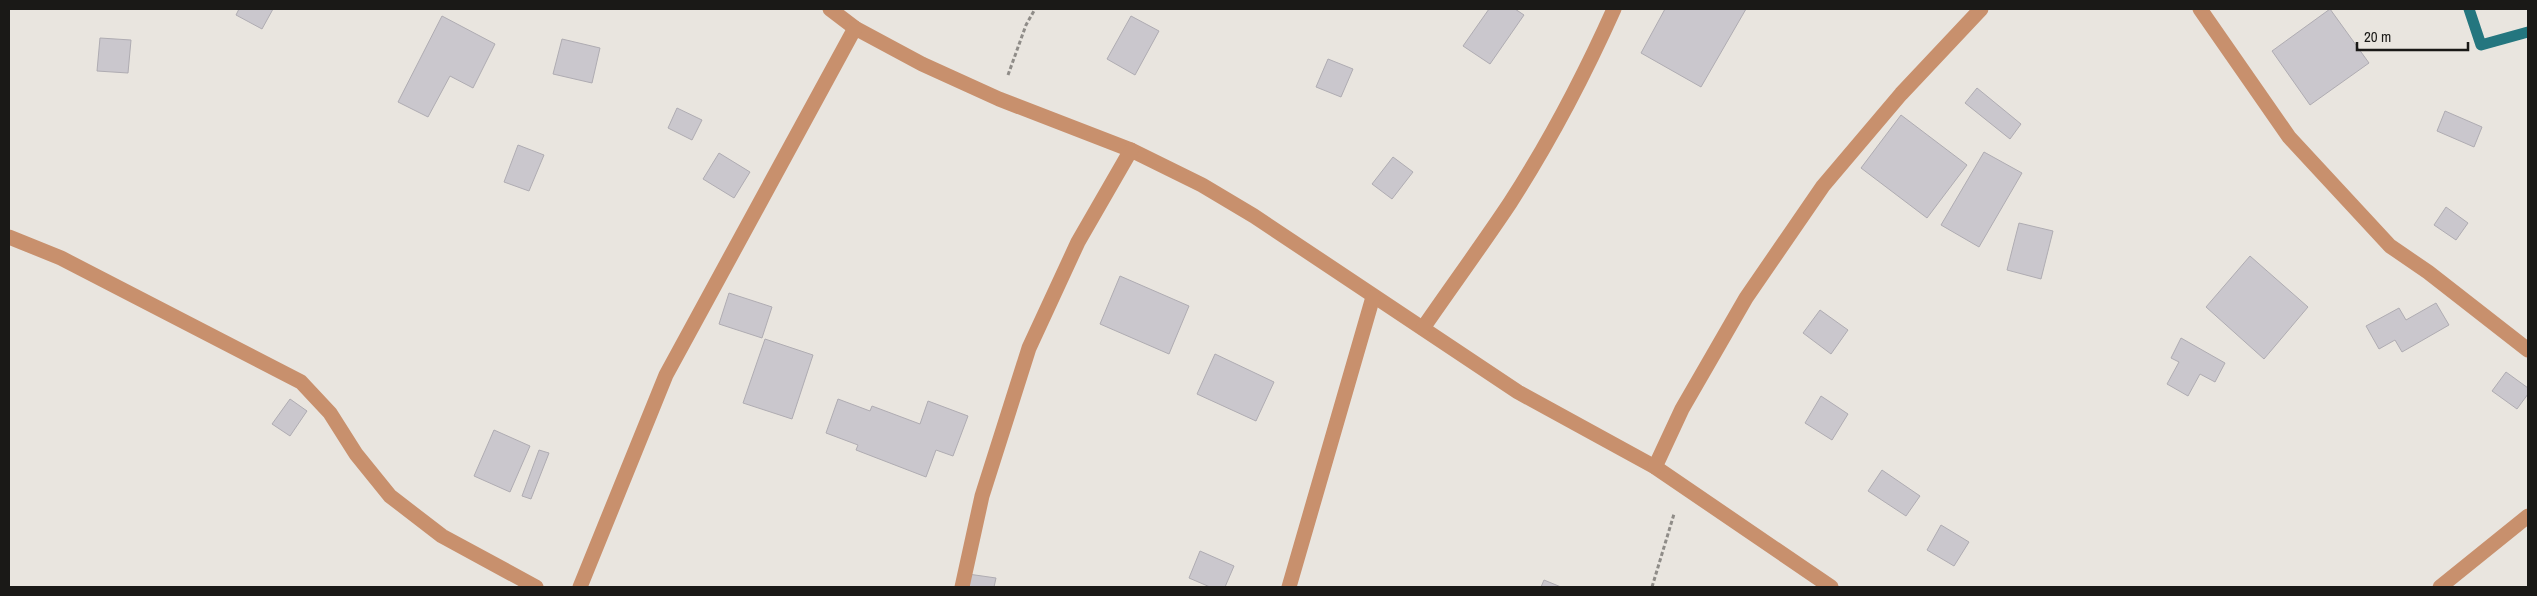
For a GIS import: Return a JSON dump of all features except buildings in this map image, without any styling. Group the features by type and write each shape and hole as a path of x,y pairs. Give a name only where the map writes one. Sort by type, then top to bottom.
{"street":[{"path":"830,9 855,28 922,64 999,99 1131,150 1202,185 1518,392 1655,467 1831,587"},
{"path":"1423,328 1509,204 1552,134 1588,68 1614,9"},
{"path":"1655,467 1682,409 1746,298 1823,186 1901,94 1981,9"},
{"path":"2200,9 2290,137 2390,246 2436,278 2528,350"},
{"path":"580,587 666,375 855,28"},
{"path":"962,587 982,496 1029,348 1078,242 1131,150"},
{"path":"9,237 61,258 301,382 330,413 356,454 390,496 442,536 536,587"},
{"path":"1289,587 1373,297"},
{"path":"2440,587 2528,516"}],"path":[{"path":"999,99 1026,25 1035,9"},
{"path":"1652,587 1682,485"}],"waterway":[{"path":"2469,9 2481,45 2528,32"}]}
